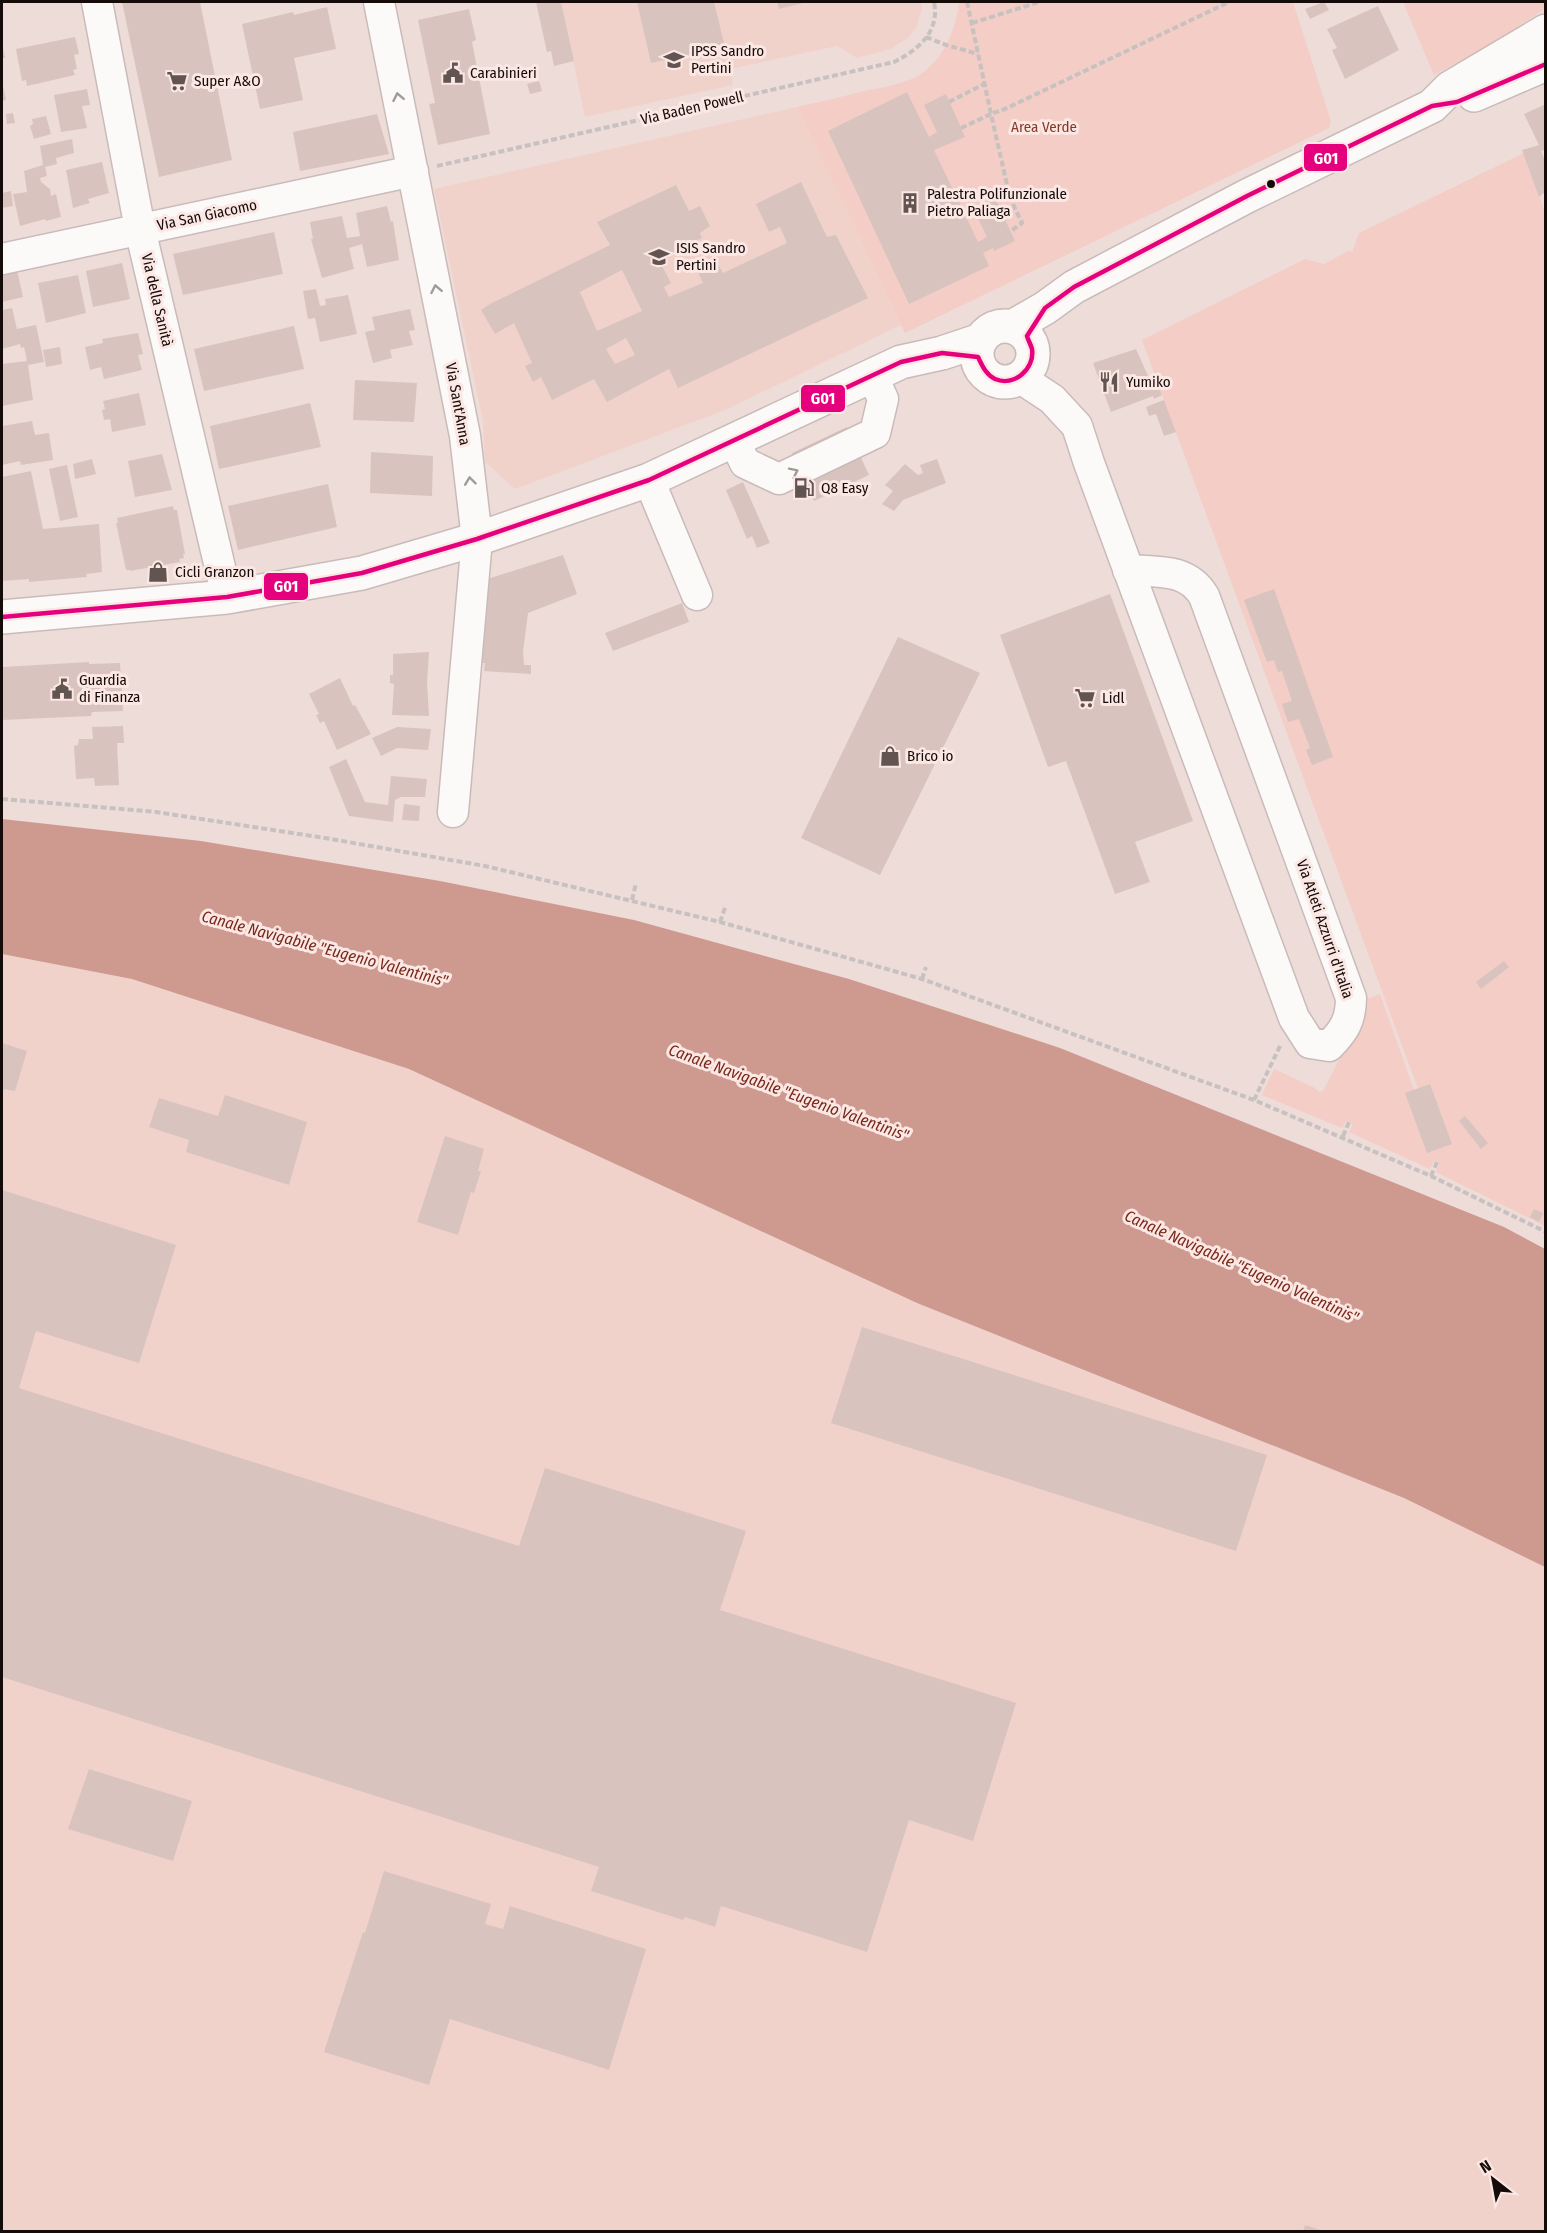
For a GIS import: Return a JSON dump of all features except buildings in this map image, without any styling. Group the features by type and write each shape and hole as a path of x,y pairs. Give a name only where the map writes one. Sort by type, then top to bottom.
{"main road":[{"path":"1432,106 1450,88 1545,31"},
{"path":"979,349 986,374 993,379 1011,381 1045,308 1074,287 1247,196 1432,106 1457,102 1545,64"},
{"path":"2,617 227,597 362,573 477,539 649,480 901,362 942,353 979,349 994,328 1023,351"}],"street":[{"name":"Via della Sanità","path":"97,2 140,229 227,597"},
{"name":"Via Sant'Anna","path":"379,2 465,436 477,539 453,812"},
{"name":"Via San Giacomo","path":"2,259 413,171"},
{"name":"Via Atleti Azzurri d'Italia","path":"1023,351 1052,399 1077,426 1128,570 1294,1018 1310,1042 1329,1046 1339,1036 1351,1013 1351,998 1204,596 1197,585 1186,577 1128,570"},
{"path":"734,440 745,463 779,479 875,433 883,399 872,375"},
{"path":"649,480 697,595"}],"path":[{"name":"Via Baden Powell","path":"413,171 894,62 914,52 926,37 936,13 934,2"},
{"path":"967,2 1010,198 1022,223 1010,232"},
{"path":"972,23 1039,2"},
{"path":"961,128 1229,2"},
{"path":"926,37 978,54"},
{"path":"949,102 984,84"},
{"path":"2,799 156,812 325,838 485,866 720,922 922,979 1254,1100 1343,1136 1545,1232"},
{"path":"632,900 636,883"},
{"path":"720,922 726,905"},
{"path":"922,979 927,967"},
{"path":"1254,1100 1294,1018"},
{"path":"1343,1136 1349,1122"},
{"path":"1431,1176 1437,1162"}],"shaded area":[{"name":"IPSS Sandro Pertini","path":"561,2 921,2 922,8 916,28 909,37 891,49 857,58 837,46 730,69 733,85 585,117"},
{"name":"ISIS Sandro Pertini","path":"797,107 901,325 725,410 515,489 485,462 483,421 434,189"},
{"path":"2,954 132,979 409,1069 917,1303 1404,1498 1545,1567 1545,2231 2,2231"}],"green space":[{"name":"Area Verde","path":"959,2 1293,2 1331,121 1329,128 905,333 797,107 896,84 924,72 946,46 955,24"},
{"path":"1403,2 1545,2 1546,8 1492,44 1434,75"},
{"path":"1524,153 1546,215 1545,1226 1436,1172 1439,1164 1434,1161 1430,1169 1349,1132 1353,1124 1346,1121 1342,1128 1262,1095 1274,1069 1319,1092 1323,1091 1368,1004 1367,999 1380,994 1414,1090 1418,1089 1142,340 1305,259 1324,264 1350,250 1352,253 1359,233"}],"water":[{"name":"Canale Navigabile \"Eugenio Valentinis\"","path":"2,819 201,841 440,881 634,920 849,979 1060,1048 1504,1227 1545,1249 1545,1567 1404,1498 917,1303 409,1069 132,979 2,954"}],"transit line":[{"name":"G01","path":"2,617 227,597 362,573 477,539 649,480 901,362 942,353 978,357 985,370 995,379 1002,381 1016,378 1027,369 1032,356 1027,336 1045,308 1074,287 1247,196 1432,106 1457,102 1546,64"}],"place":[{"name":"IPSS Sandro Pertini","path":"674,60"},
{"name":"Carabinieri","path":"453,73"},
{"name":"Super A&O","path":"177,81"},
{"name":"Palestra Polifunzionale Pietro Paliaga","path":"910,203"},
{"name":"ISIS Sandro Pertini","path":"659,257"},
{"name":"Yumiko","path":"1109,382"},
{"name":"Q8 Easy","path":"804,488"},
{"name":"Cicli Granzon","path":"158,572"},
{"name":"Guardia di Finanza","path":"62,689"},
{"name":"Lidl","path":"1085,698"},
{"name":"Brico io","path":"890,756"}]}
